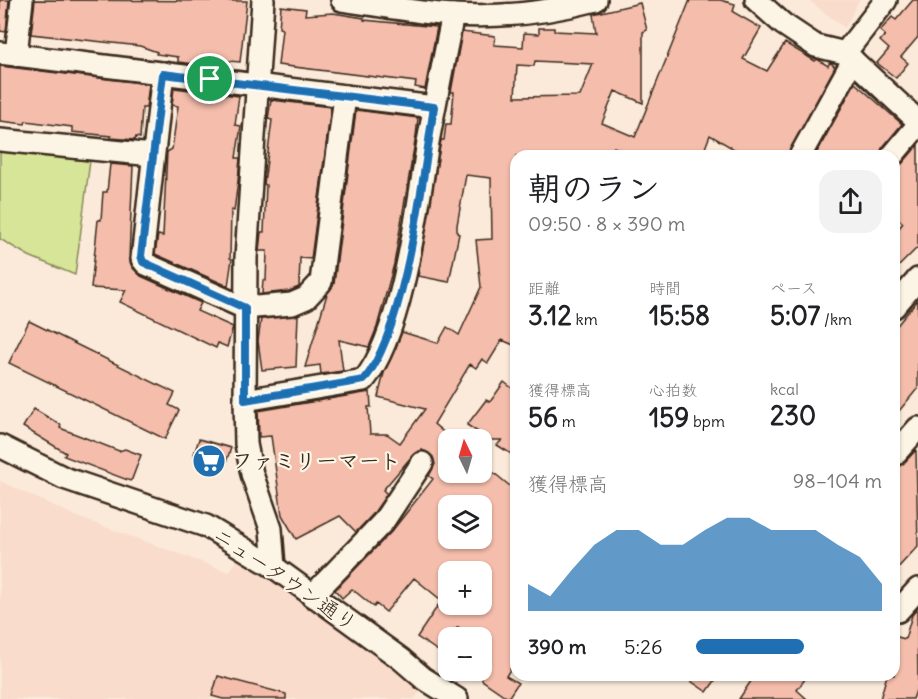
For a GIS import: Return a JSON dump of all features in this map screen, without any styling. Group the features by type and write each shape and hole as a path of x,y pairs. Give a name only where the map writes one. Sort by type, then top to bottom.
{"street":[{"path":"22,0 8,54 434,107"},
{"path":"263,0 245,308 245,400 246,444 252,474 271,530 274,567"},
{"path":"342,0 453,15 511,7 570,7 596,0"},
{"path":"756,0 783,24 816,46 849,56 918,123 897,150"},
{"path":"803,150 849,56 886,0"},
{"path":"245,400 364,380 376,366 386,340 405,273 434,107 453,15"},
{"path":"163,74 141,256 143,262 245,308 292,304 306,298 321,282 345,96"},
{"path":"0,140 153,155"},
{"path":"900,300 918,279"},
{"path":"900,448 918,428"},
{"name":"ニュータウン通り","path":"0,446 64,478 206,526 274,567 401,659 423,678 457,699"},
{"path":"312,596 383,522 422,463"},
{"path":"904,612 918,589"}],"shaded area":[{"path":"808,0 859,0 845,28"},
{"path":"0,481 80,518 229,572 238,559 323,615 423,688 414,699 0,699"}],"green space":[{"path":"0,150 90,161 75,275 29,256 0,239"}],"building":[{"path":"0,0 9,0 6,32 0,31"},
{"path":"35,0 247,1 240,62 205,59 204,65 178,62 178,57 156,54 157,52 140,46 31,34"},
{"path":"690,0 720,0 735,4 733,12 761,28 743,59 767,71 785,43 815,61 817,59 828,66 830,62 835,67 790,150 736,150 710,135 704,150 621,150 614,147 614,150 510,150 510,343 502,340 488,363 482,359 476,368 470,364 434,424 440,429 438,429 438,483 492,483 492,471 510,486 510,670 506,676 510,681 518,683 508,698 483,681 492,681 492,627 438,627 438,651 417,637 438,606 438,615 492,615 492,561 438,561 438,598 414,578 386,612 376,604 374,607 352,589 342,598 335,590 392,531 433,479 429,476 435,464 433,457 422,450 412,456 383,490 387,494 356,532 340,516 296,539 282,515 271,436 259,437 258,411 370,392 371,407 368,407 370,434 387,434 400,443 425,409 378,397 384,373 402,332 438,343 447,327 459,335 481,287 476,240 492,239 491,178 466,175 457,225 459,234 449,282 418,276 441,140 444,140 446,124 451,124 454,92 451,92 462,32 495,36 494,45 523,47 524,33 539,34 539,28 554,28 554,31 596,33 593,14 640,3 647,30 643,32 643,103 615,91 602,123 635,137","holes":["535,61 593,64 580,96 515,97 517,65 534,66"]},
{"path":"913,0 918,0 918,37 901,57 908,63 896,78 877,63 889,49 880,41 885,35 880,31 892,17 896,20"},
{"path":"281,6 306,9 305,15 333,13 364,18 364,20 437,27 425,89 415,87 416,82 278,65 282,29 279,28"},
{"path":"0,66 149,84 146,108 142,108 140,138 136,137 135,140 111,138 111,136 72,132 72,127 26,121 25,124 0,121"},
{"path":"855,83 902,124 882,150 818,150"},
{"path":"174,88 239,96 235,125 241,126 236,158 240,158 234,211 231,210 230,258 232,259 228,286 155,254 158,235 163,236 167,152 172,149 178,106 172,105"},
{"path":"271,100 331,107 311,259 300,258 299,287 289,291 262,294 263,280 266,281 267,251 259,251 261,232 264,232 266,185 264,184 272,120 268,119"},
{"path":"356,110 418,118 416,136 394,264 377,327 369,347 339,340 343,371 321,374 320,365 305,367 327,294 334,284"},
{"path":"918,145 918,247 900,265 900,227 903,223 900,220 900,165"},
{"path":"110,164 133,166 129,258 132,267 141,276 201,303 197,311 233,327 227,347 218,343 216,348 120,302 126,290 91,288 98,220 101,220 103,192 107,192"},
{"path":"918,300 918,388 900,410 900,322"},
{"path":"298,315 296,367 262,370 258,341 261,319"},
{"path":"29,321 175,393 169,405 179,410 165,439 9,363"},
{"path":"504,382 510,386 510,453 497,445 502,440 492,440 492,429 473,429 467,425 486,400 490,402"},
{"path":"34,409 61,425 60,428 119,451 125,449 141,455 132,479 130,481 64,456 66,453 23,427"},
{"path":"199,439 231,448 224,468 194,454"},
{"path":"916,450 918,546 900,566 900,465"},
{"path":"917,609 918,685 913,699 880,699 885,681 900,681 900,638 905,639 912,615"},
{"path":"218,676 286,694 286,699 223,699 212,696"},
{"path":"691,681 715,681 707,692"},
{"path":"751,681 804,681 797,690 807,699 739,699"}],"place":[{"name":"ファミリーマート","path":"209,461"}],"route":[{"path":"163,74 210,79 434,107 405,273 386,340 376,366 364,380 245,400 245,308 143,262 141,256 163,74"}]}
